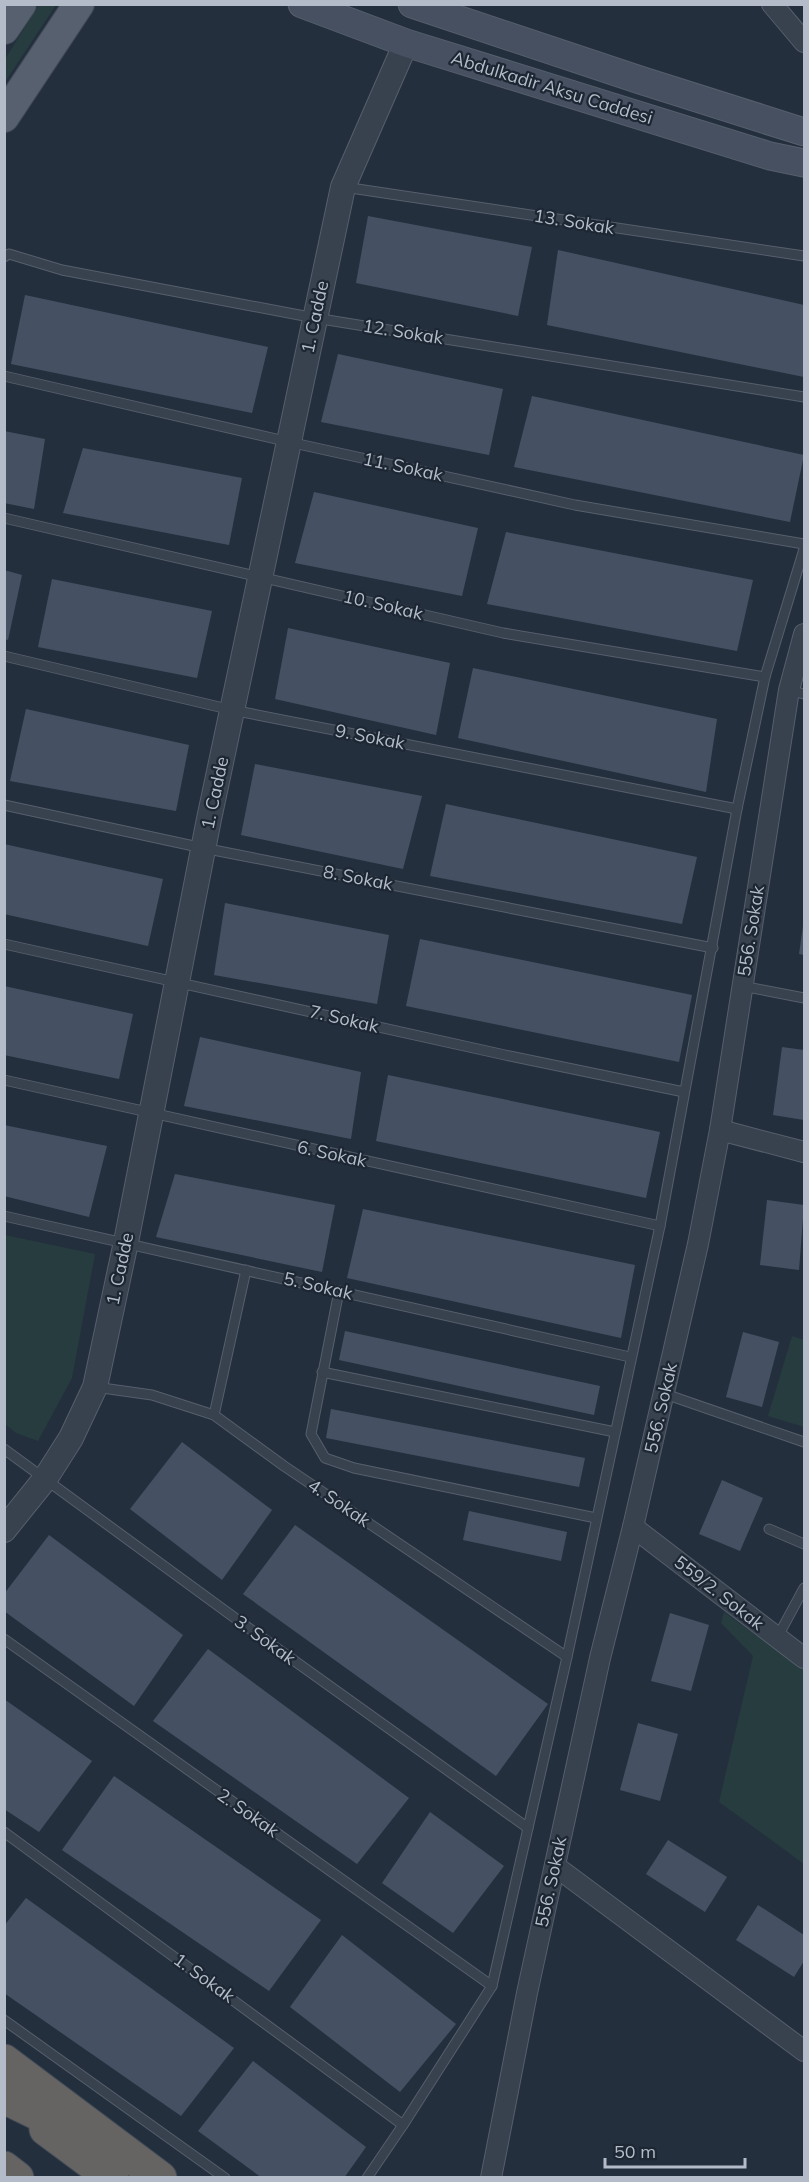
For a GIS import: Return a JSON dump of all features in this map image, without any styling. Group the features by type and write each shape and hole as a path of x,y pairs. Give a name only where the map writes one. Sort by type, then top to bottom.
{"highway":[{"path":"4,2061 160,2178"},
{"path":"4,2098 112,2178"},
{"path":"4,2098 81,2135 152,2178"},
{"path":"4,2168 17,2178"}],"main road":[{"path":"4,29 21,4"},
{"path":"4,117 79,4"},
{"name":"Abdulkadir Aksu Caddesi","path":"302,4 406,43 770,156 804,163"},
{"name":"Abdulkadir Aksu Caddesi","path":"412,4 804,132"}],"street":[{"path":"772,4 804,42"},
{"name":"1. Cadde","path":"4,1530 45,1479 71,1438 95,1387 126,1242 203,848 343,187 406,43"},
{"name":"556. Sokak","path":"491,2178 600,1658 665,1394 698,1244 720,1130 742,986 797,692 804,634"},
{"path":"720,1130 804,1152"},
{"name":"559/2. Sokak","path":"633,1527 804,1658"},
{"path":"555,1866 804,2051"}],"lane":[{"name":"13. Sokak","path":"343,187 804,256"},
{"name":"12. Sokak","path":"4,257 9,254 62,270 315,318 804,397"},
{"name":"11. Sokak","path":"4,376 575,506 804,544"},
{"name":"10. Sokak","path":"4,518 503,633 765,677"},
{"path":"367,2178 492,1986 567,1657 660,1226 737,809 765,677 804,549"},
{"name":"9. Sokak","path":"4,656 232,710 737,809"},
{"name":"8. Sokak","path":"4,805 203,848 713,948"},
{"name":"7. Sokak","path":"4,944 505,1055 684,1092"},
{"path":"742,986 804,998"},
{"name":"6. Sokak","path":"4,1080 660,1226"},
{"name":"5. Sokak","path":"4,1216 630,1357"},
{"path":"214,1415 246,1270"},
{"path":"339,1291 311,1434 325,1458 354,1468 596,1518"},
{"path":"322,1372 615,1432"},
{"name":"4. Sokak","path":"95,1387 152,1395 214,1415 284,1466 567,1657"},
{"path":"665,1394 804,1442"},
{"name":"3. Sokak","path":"4,1449 528,1828"},
{"path":"769,1529 804,1544"},
{"path":"777,1638 804,1588"},
{"name":"2. Sokak","path":"4,1639 492,1986"},
{"name":"1. Sokak","path":"4,1832 403,2125"},
{"path":"4,2020 225,2178"}],"green space":[{"path":"39,5 56,5 5,82 5,59"},
{"path":"5,1235 95,1254 72,1378 38,1441 16,1433 5,1424"},
{"path":"792,1336 804,1340 804,1427 768,1416"},
{"path":"724,1612 804,1670 804,1864 719,1802 753,1656 721,1623"}],"building":[{"path":"368,216 532,247 518,316 356,283"},
{"path":"558,250 804,305 804,377 547,325"},
{"path":"25,295 268,347 252,413 11,364"},
{"path":"338,354 503,389 489,455 321,422"},
{"path":"532,396 804,455 790,522 514,467"},
{"path":"4,431 45,439 34,509 4,503"},
{"path":"83,448 242,478 229,545 63,513"},
{"path":"314,492 478,528 462,596 295,563"},
{"path":"506,532 753,580 737,651 487,604"},
{"path":"4,570 22,575 8,640 4,639"},
{"path":"52,579 212,611 197,678 38,647"},
{"path":"288,628 450,663 436,735 275,699"},
{"path":"473,668 717,719 706,792 458,738"},
{"path":"26,709 189,745 176,811 10,781"},
{"path":"255,764 422,796 403,869 241,835"},
{"path":"446,804 697,857 682,924 430,876"},
{"path":"4,844 163,879 148,946 4,914"},
{"path":"225,903 389,935 377,1004 214,975"},
{"path":"804,926 804,955 799,954"},
{"path":"420,939 692,995 679,1062 406,1006"},
{"path":"4,986 133,1014 119,1079 4,1055"},
{"path":"200,1037 361,1072 351,1139 184,1106"},
{"path":"782,1047 804,1050 804,1120 773,1115"},
{"path":"388,1075 660,1132 646,1198 376,1141"},
{"path":"4,1125 107,1146 89,1217 4,1196"},
{"path":"175,1174 335,1205 322,1272 156,1237"},
{"path":"767,1200 804,1205 799,1270 760,1265"},
{"path":"363,1209 635,1265 621,1338 347,1278"},
{"path":"345,1331 600,1386 594,1415 339,1360"},
{"path":"743,1332 779,1342 762,1407 726,1397"},
{"path":"331,1409 585,1458 579,1487 326,1438"},
{"path":"182,1442 272,1510 222,1580 130,1509"},
{"path":"722,1480 763,1498 740,1551 699,1534"},
{"path":"469,1511 567,1532 561,1561 463,1540"},
{"path":"295,1525 548,1704 496,1776 243,1594"},
{"path":"49,1535 183,1635 134,1706 4,1611 4,1594"},
{"path":"670,1613 709,1625 691,1691 651,1681"},
{"path":"208,1649 409,1798 357,1864 153,1721"},
{"path":"4,1699 92,1761 39,1832 4,1809"},
{"path":"638,1723 678,1734 660,1801 620,1790"},
{"path":"114,1776 321,1920 269,1991 62,1850"},
{"path":"430,1812 504,1866 453,1933 382,1883"},
{"path":"668,1840 727,1877 705,1912 646,1874"},
{"path":"26,1898 234,2048 181,2116 4,1993 4,1926"},
{"path":"758,1905 804,1935 804,1961 794,1977 736,1940"},
{"path":"342,1935 456,2024 400,2092 290,2007"},
{"path":"253,2061 366,2147 344,2178 262,2178 198,2131"}]}
